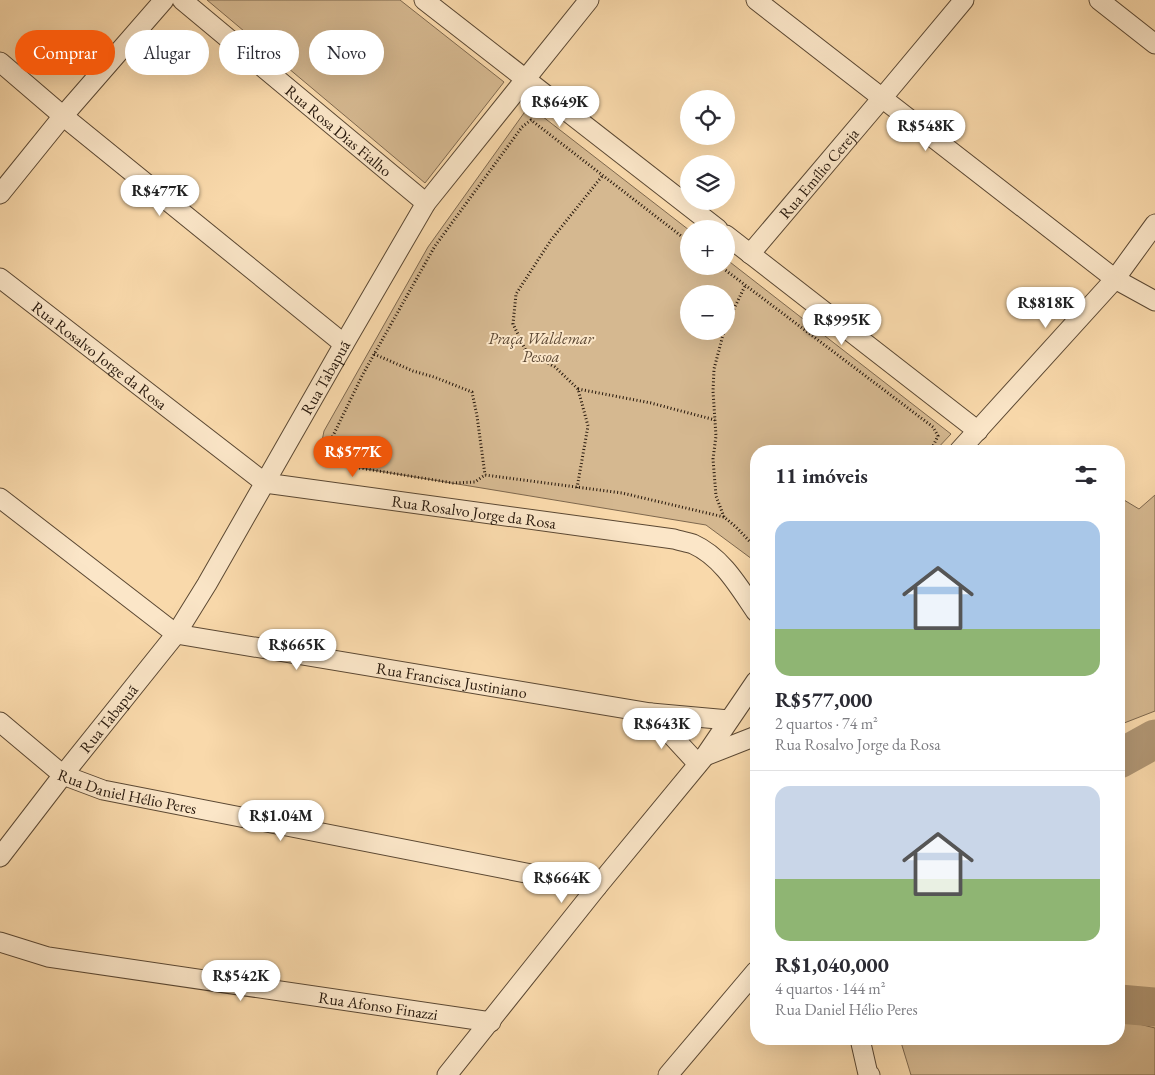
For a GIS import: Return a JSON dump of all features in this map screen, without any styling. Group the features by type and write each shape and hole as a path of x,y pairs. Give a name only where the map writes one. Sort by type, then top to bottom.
{"street":[{"path":"0,194 63,116 164,0"},
{"name":"Rua Rosa Dias Fialho","path":"182,0 426,203"},
{"path":"424,0 706,220"},
{"name":"Rua Tabapuã","path":"0,857 176,634 207,584 426,203 589,0"},
{"path":"756,0 1115,279 1155,301"},
{"name":"Rua Emílio Cereja","path":"750,254 964,0"},
{"path":"1099,0 1155,44"},
{"path":"0,62 63,116 344,344"},
{"path":"964,445 1115,279 1155,224"},
{"path":"735,242 978,430"},
{"name":"Rua Rosalvo Jorge da Rosa","path":"0,278 265,483 674,539 693,544 711,555 735,580 750,603"},
{"name":"Rua Francisca Justiniano","path":"0,498 176,634 651,713 729,720"},
{"name":"Rua Rosalvo Jorge da Rosa","path":"735,580 750,589"},
{"path":"447,1075 597,886 702,760 750,690"},
{"path":"651,713 702,760"},
{"name":"Rua Daniel Hélio Peres","path":"0,722 63,775 103,790 597,886"},
{"path":"702,760 750,739"},
{"name":"Rua Afonso Finazzi","path":"0,942 48,957 490,1022"},
{"path":"668,1075 750,978"},
{"path":"861,1045 868,1075"}],"path":[{"path":"680,235 531,120 522,126 435,246 363,374 327,448 334,464 453,483 475,482 485,475 622,493 724,517 750,542"},
{"path":"603,175 551,240 516,294 513,324 526,351 555,367 578,388 651,403 715,420"},
{"path":"731,275 933,427 938,436 934,445"},
{"path":"735,307 745,286"},
{"path":"722,340 714,368 713,392 716,436 713,459 716,496 724,517"},
{"path":"374,354 413,371 472,392 485,475"},
{"path":"577,488 588,426 578,388"}],"green space":[{"path":"207,0 400,0 504,82 425,183 296,75 299,75 299,30 243,30"},
{"name":"Praça Waldemar Pessoa","path":"529,106 680,223 680,275 735,275 735,266 951,434 941,445 750,445 750,558 706,525 318,461 324,431 428,247"},
{"path":"1155,495 1155,711 1125,723 1125,501 1139,509"},
{"path":"1125,1020 1155,1028 1155,1075 911,1075 902,1045 1125,1045"}],"waterway":[{"path":"1125,756 1155,739"},
{"path":"1125,1004 1155,1007"}]}
